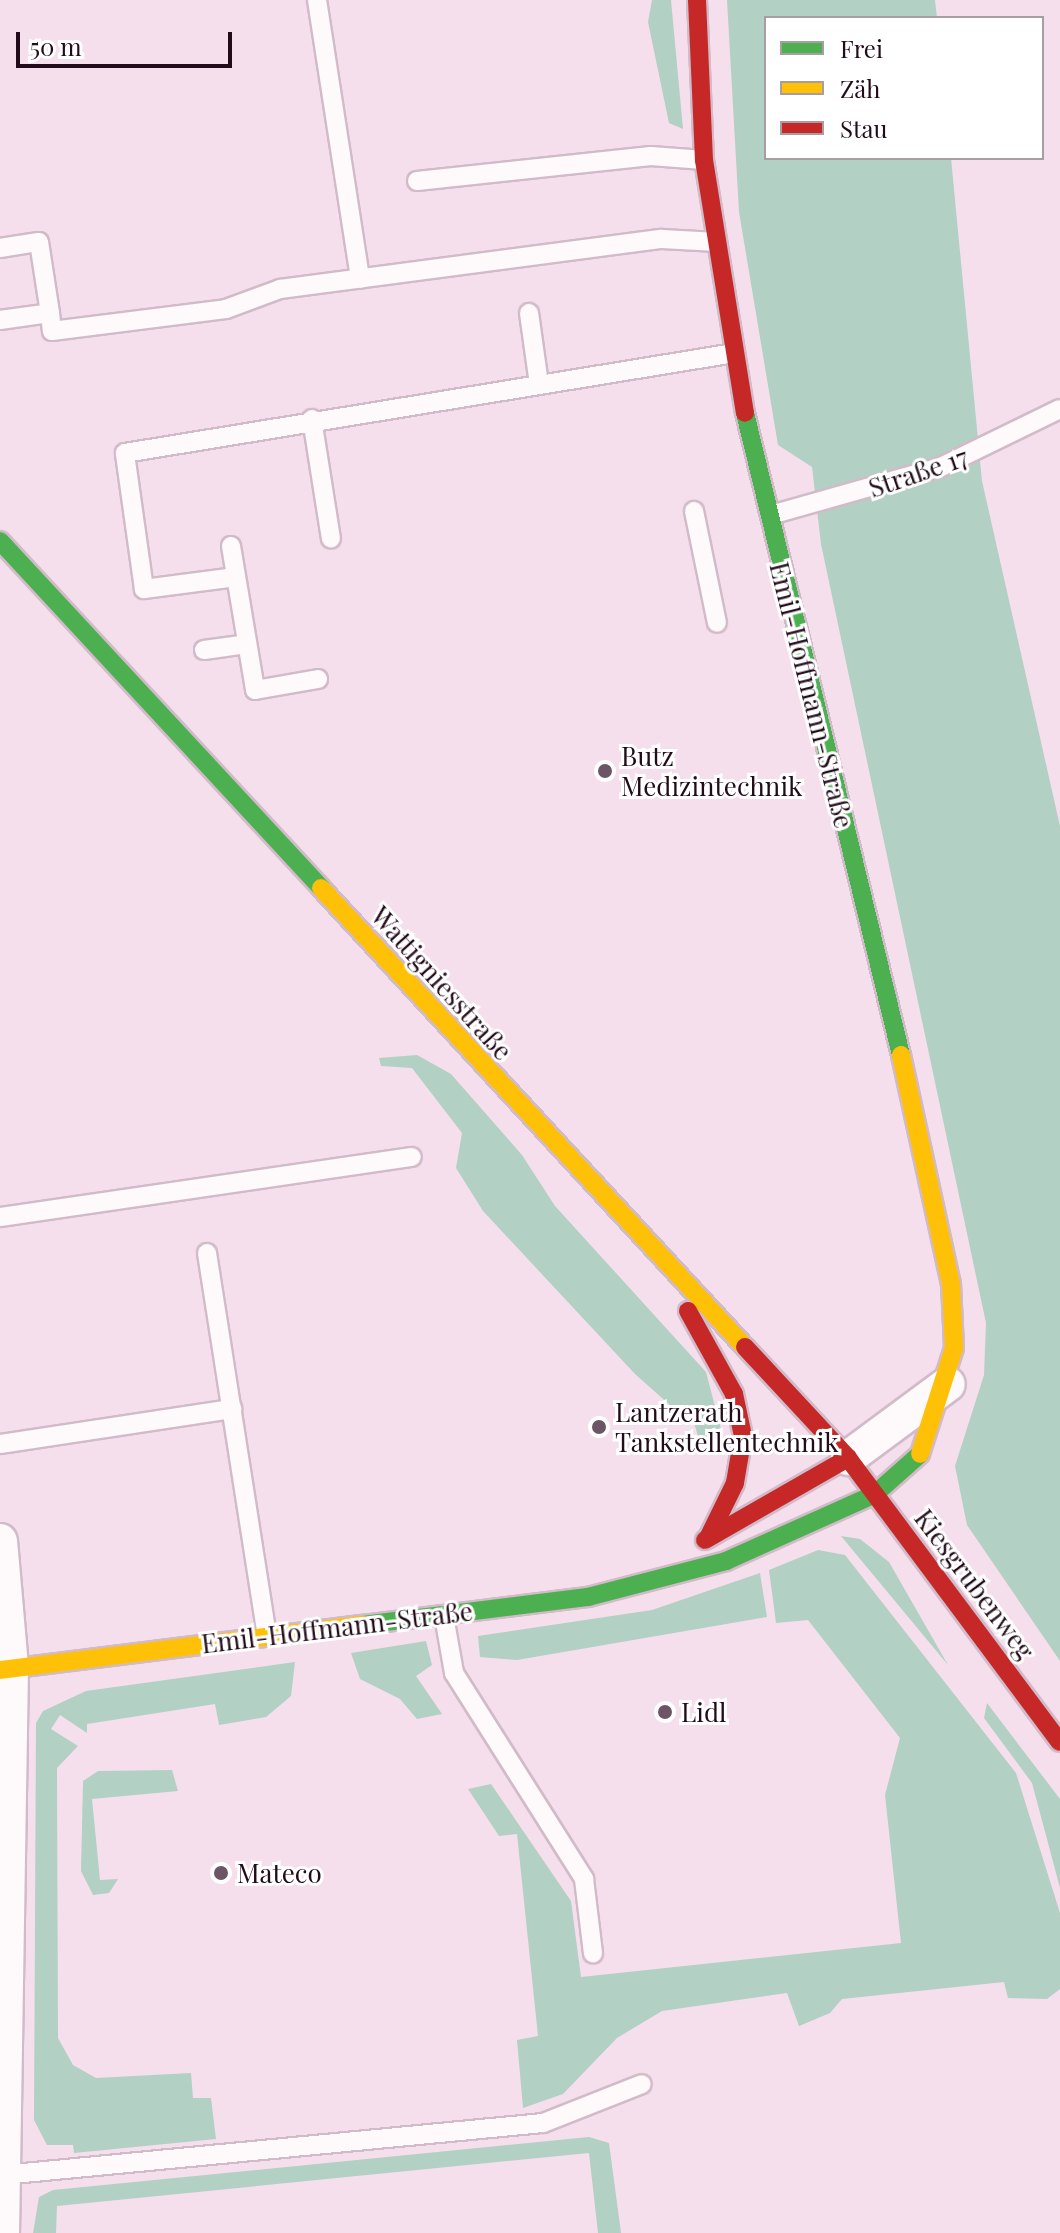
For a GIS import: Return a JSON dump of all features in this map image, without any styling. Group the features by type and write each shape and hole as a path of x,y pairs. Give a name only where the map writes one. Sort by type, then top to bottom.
{"street":[{"name":"Emil-Hoffmann-Straße","path":"5,1669 267,1634 588,1597 670,1572 726,1561 875,1494 917,1459 948,1384 954,1348 943,1241 768,516 734,353 704,160 697,0"},
{"name":"Wattigniesstraße","path":"0,541 848,1458"},
{"path":"640,1234 734,1394 743,1436 735,1483 709,1536"},
{"name":"Emil-Hoffmann-Straße","path":"670,1572 709,1536 848,1458 948,1384"},
{"name":"Kiesgrubenweg","path":"848,1458 1060,1742"},
{"path":"0,1541 5,1669 2,2233"}],"lane":[{"path":"317,0 360,279"},
{"path":"417,181 651,156 704,160"},
{"path":"0,248 39,242 52,331 226,309 280,289 662,239 717,242"},
{"path":"0,320 50,313"},
{"path":"529,313 539,384"},
{"path":"236,577 144,589 125,453 312,419 734,353"},
{"name":"Straße 17","path":"768,516 941,467 1060,409"},
{"path":"312,419 331,539"},
{"path":"694,511 717,623"},
{"path":"231,546 255,690 318,679"},
{"path":"204,650 247,644"},
{"path":"0,1217 412,1157"},
{"path":"207,1253 267,1634"},
{"path":"0,1444 232,1409"},
{"path":"443,1613 454,1673 584,1879 593,1953"},
{"path":"3,2175 543,2123 642,2084"}],"green space":[{"path":"652,0 671,0 683,129 669,123 648,22"},
{"path":"727,0 935,0 937,16 764,16 764,160 951,160 982,481 1060,826 1060,1661 967,1525 955,1466 984,1375 986,1323 821,544 812,467 778,445 739,212"},
{"path":"417,1055 451,1074 522,1155 555,1206 706,1372 723,1437 711,1452 701,1446 689,1406 671,1406 635,1374 483,1211 456,1168 462,1133 412,1068 381,1066 379,1058"},
{"path":"841,1536 860,1539 889,1562 948,1665"},
{"path":"818,1550 845,1555 1016,1773 1060,1913 1060,1989 1047,1999 1008,1998 1004,1982 842,1999 830,2013 799,2026 787,1993 662,2011 617,2038 563,2094 523,2108 517,2040 538,2036 517,1834 499,1836 468,1789 491,1784 571,1901 581,1977 901,1943 885,1795 900,1738 808,1620 776,1623 769,1570"},
{"path":"760,1573 767,1617 517,1660 480,1657 478,1636 652,1610"},
{"path":"426,1641 432,1665 416,1676 442,1714 417,1719 400,1699 360,1679 351,1653"},
{"path":"295,1662 291,1696 266,1717 219,1725 215,1704 87,1724 87,1733 60,1715 51,1729 78,1746 57,1768 58,2038 73,2065 96,2078 191,2073 193,2098 211,2098 216,2139 74,2153 73,2145 47,2145 34,2120 36,1723 43,1711 86,1691"},
{"path":"987,1703 1060,1799 1060,1888 1032,1783 984,1718"},
{"path":"172,1770 178,1791 92,1799 100,1880 118,1879 109,1893 93,1895 81,1871 83,1781 98,1771"},
{"path":"589,2137 609,2143 621,2233 598,2233 589,2153 57,2206 56,2233 33,2233 39,2197 53,2190"}],"traffic: fast":[{"path":"745,413 901,1055"},
{"path":"0,541 321,888"},
{"path":"362,1625 588,1597 726,1561 875,1494 920,1454"}],"traffic: slow":[{"path":"321,888 745,1347"},
{"path":"901,1055 951,1284 954,1348 920,1454"},
{"path":"0,1670 362,1625"}],"traffic: jam":[{"path":"697,0 704,160 745,413"},
{"path":"688,1311 734,1394 743,1436 735,1483 709,1536"},
{"path":"745,1347 848,1458 1060,1742"},
{"path":"705,1540 848,1458"}],"place":[{"name":"Butz Medizintechnik","path":"605,771"},
{"name":"Lantzerath Tankstellentechnik","path":"599,1427"},
{"name":"Lidl","path":"665,1712"},
{"name":"Mateco","path":"221,1873"}]}
